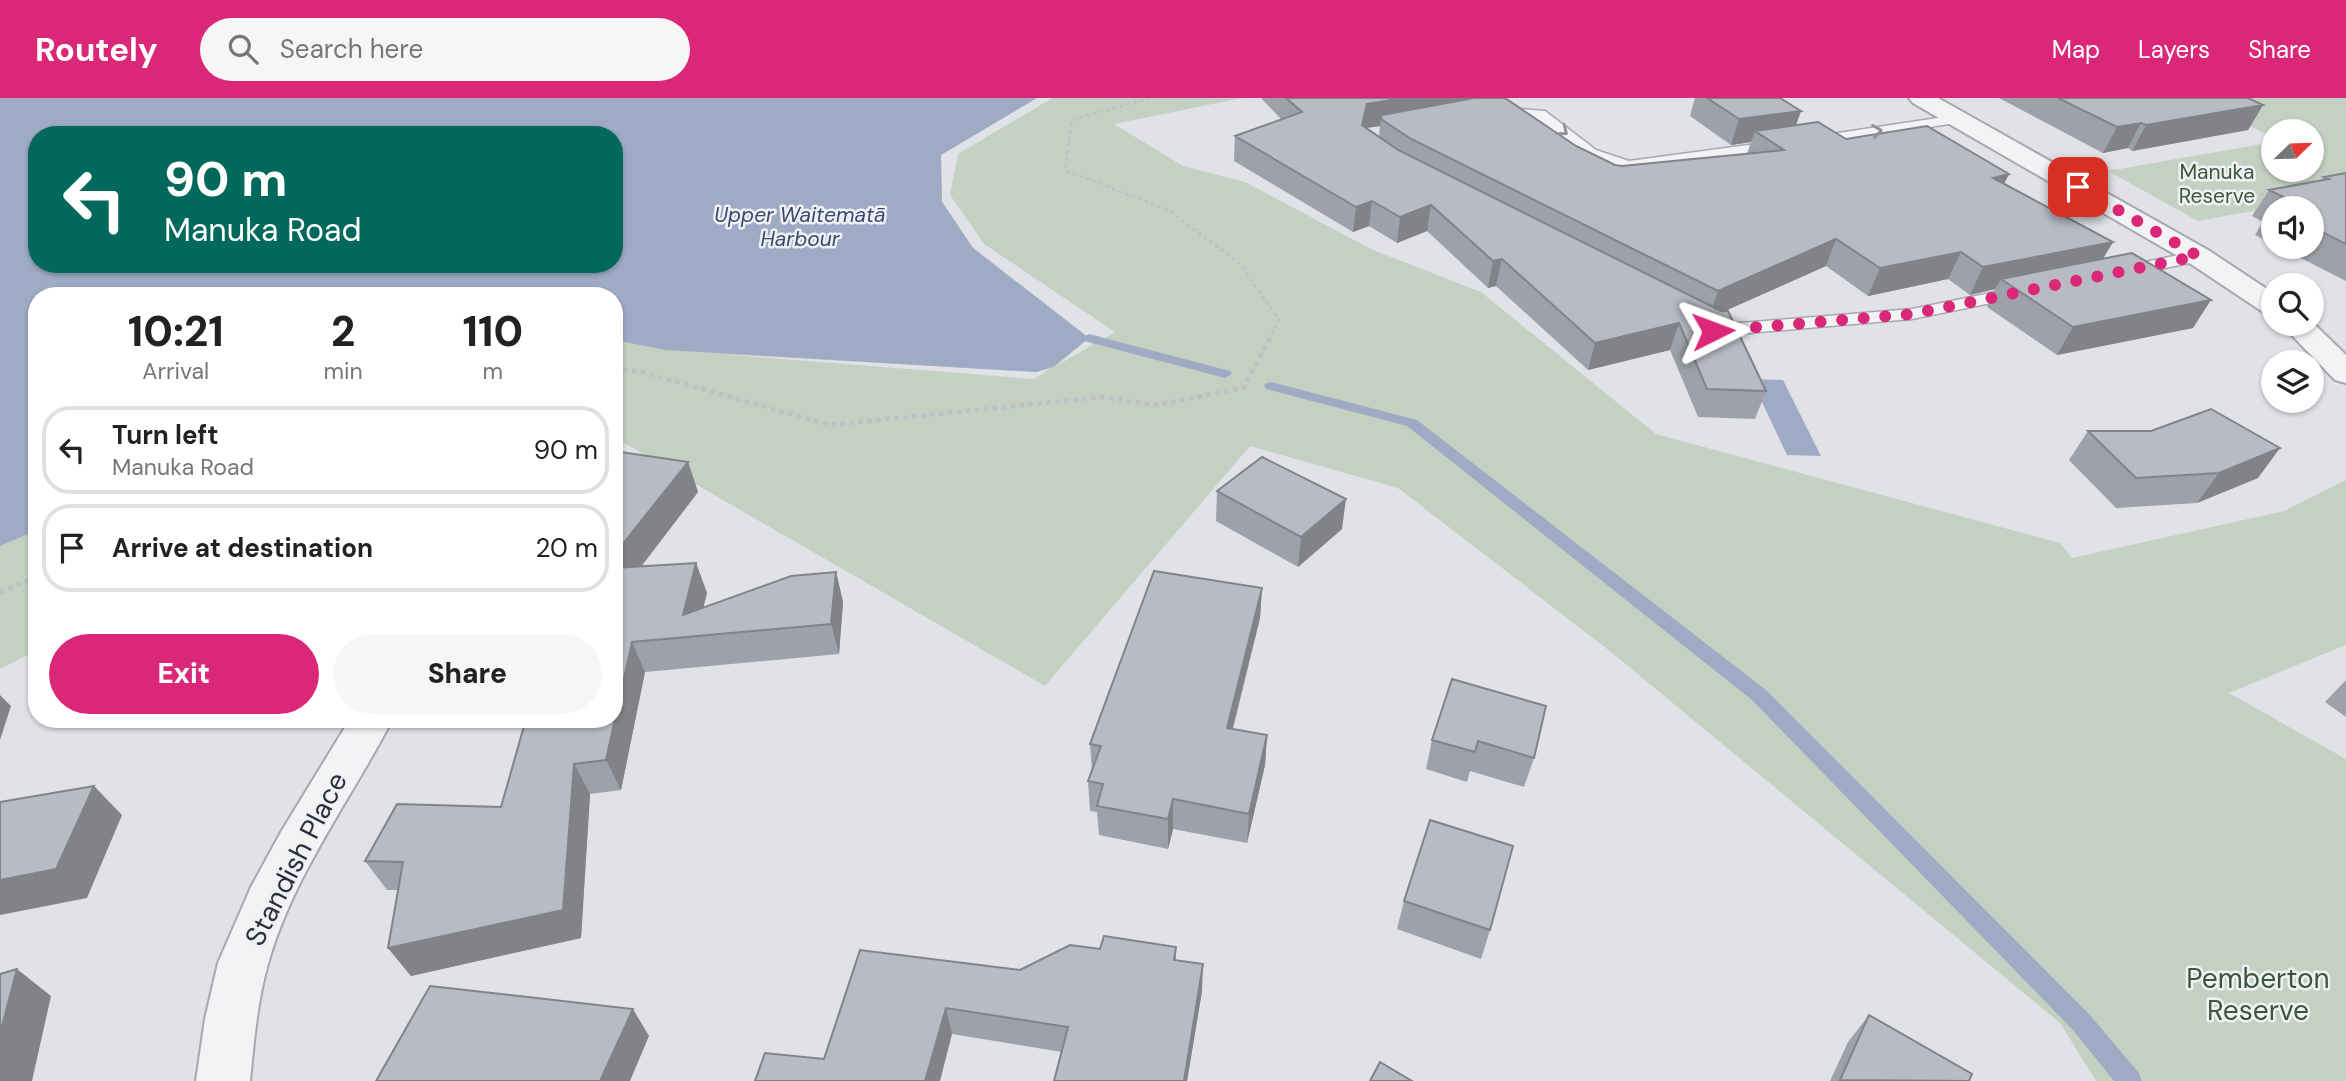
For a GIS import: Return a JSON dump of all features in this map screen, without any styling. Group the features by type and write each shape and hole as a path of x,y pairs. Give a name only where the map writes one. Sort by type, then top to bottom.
{"street":[{"path":"1921,98 2198,256 2261,298"},
{"path":"2308,336 2346,373"},
{"name":"Standish Place","path":"223,1081 233,1008 243,963 268,902 297,846 367,728"}],"lane":[{"path":"1483,114 1496,111 1540,114 1591,153 1628,166 1957,119"},
{"path":"2104,276 2198,256"},
{"path":"1690,318 1713,331 1794,326 1912,314 2035,289"}],"path":[{"path":"623,370 638,371 830,425 1102,397 1155,405 1243,388 1279,320 1239,263 1168,210 1065,170 1072,120 1150,98"},
{"path":"2189,205 2281,192"},
{"path":"0,592 28,581"}],"green space":[{"name":"Pemberton Reserve","path":"0,98 1037,98 941,155 942,201 973,248 1089,338 1056,366 1115,332 984,244 950,195 958,154 1052,98 1242,98 1114,124 1183,166 1245,182 1373,250 1481,292 1656,434 2060,543 2072,558 2284,511 2346,480 2346,645 2229,693 2346,759 2346,1081 2096,1081 2060,1023 1611,652 1398,488 1250,446 1045,686 623,442 623,287 28,287 28,655 0,669","holes":["721,354 1036,372 1051,368 1034,379"]},
{"name":"Manuka Reserve","path":"2190,98 2346,98 2346,194 2324,198 2261,196 2261,210 2198,221 2108,171 2261,144 2261,182 2324,182 2324,119 2261,119 2261,131"}],"water":[{"name":"Upper Waitematā Harbour","path":"0,98 1037,98 941,155 942,202 973,248 1089,338 1053,367 1036,372 666,350 623,342 623,287 28,287 28,534 0,546"},
{"path":"1751,379 1783,380 1821,456 1787,455"}],"building":[{"path":"1286,98 1403,98 1367,104 1362,125 1398,150 1721,311 1728,311 1766,391 1707,389 1679,323 1595,343 1502,259 1493,261 1431,205 1400,217 1372,201 1356,207 1235,136 1302,112"},
{"path":"1474,98 1505,98 1576,146 1622,166 1784,150 1755,131 1818,122 1846,139 1927,126 2009,174 1993,178 2113,242 1983,267 1961,252 1880,268 1836,239 1718,291 1411,139 1381,119 1382,115"},
{"path":"1707,98 1780,98 1801,111 1739,119"},
{"path":"2058,98 2248,98 2263,105 2146,125 2141,123 2117,127"},
{"path":"2346,173 2346,244 2324,233 2324,196 2281,196 2269,190 2329,179 2324,177"},
{"path":"2132,253 2211,300 2073,327 2001,279"},
{"path":"2211,409 2280,448 2219,473 2136,478 2088,431 2151,431"},
{"path":"623,452 688,462 623,544"},
{"path":"1262,457 1346,499 1301,537 1217,491"},
{"path":"696,563 683,615 791,576 836,572 831,624 632,642 623,683 623,567"},
{"path":"1154,571 1262,588 1227,728 1267,735 1249,814 1173,799 1168,819 1097,806 1103,784 1088,781 1101,746 1090,744"},
{"path":"1452,679 1546,706 1534,758 1478,741 1475,752 1432,740"},
{"path":"523,728 613,728 606,760 574,764 563,910 388,948 403,862 365,861 397,804 501,807"},
{"path":"94,786 56,869 0,880 0,802"},
{"path":"1430,820 1513,846 1490,930 1404,901"},
{"path":"1104,936 1176,947 1174,960 1203,964 1184,1081 1054,1081 1068,1027 946,1008 925,1081 755,1081 765,1053 824,1059 860,950 1020,970 1070,945 1100,949"},
{"path":"17,969 0,1034 0,974"},
{"path":"430,986 633,1009 600,1081 376,1081"},
{"path":"1869,1015 1972,1074 1969,1081 1840,1080"},
{"path":"1380,1062 1412,1081 1370,1081"}],"waterway":[{"path":"1089,338 1225,374"},
{"path":"1271,386 1412,423 1759,695 2081,1022 2130,1081"}],"route":[{"path":"1713,331 1912,314 2198,256 2078,187"}]}
